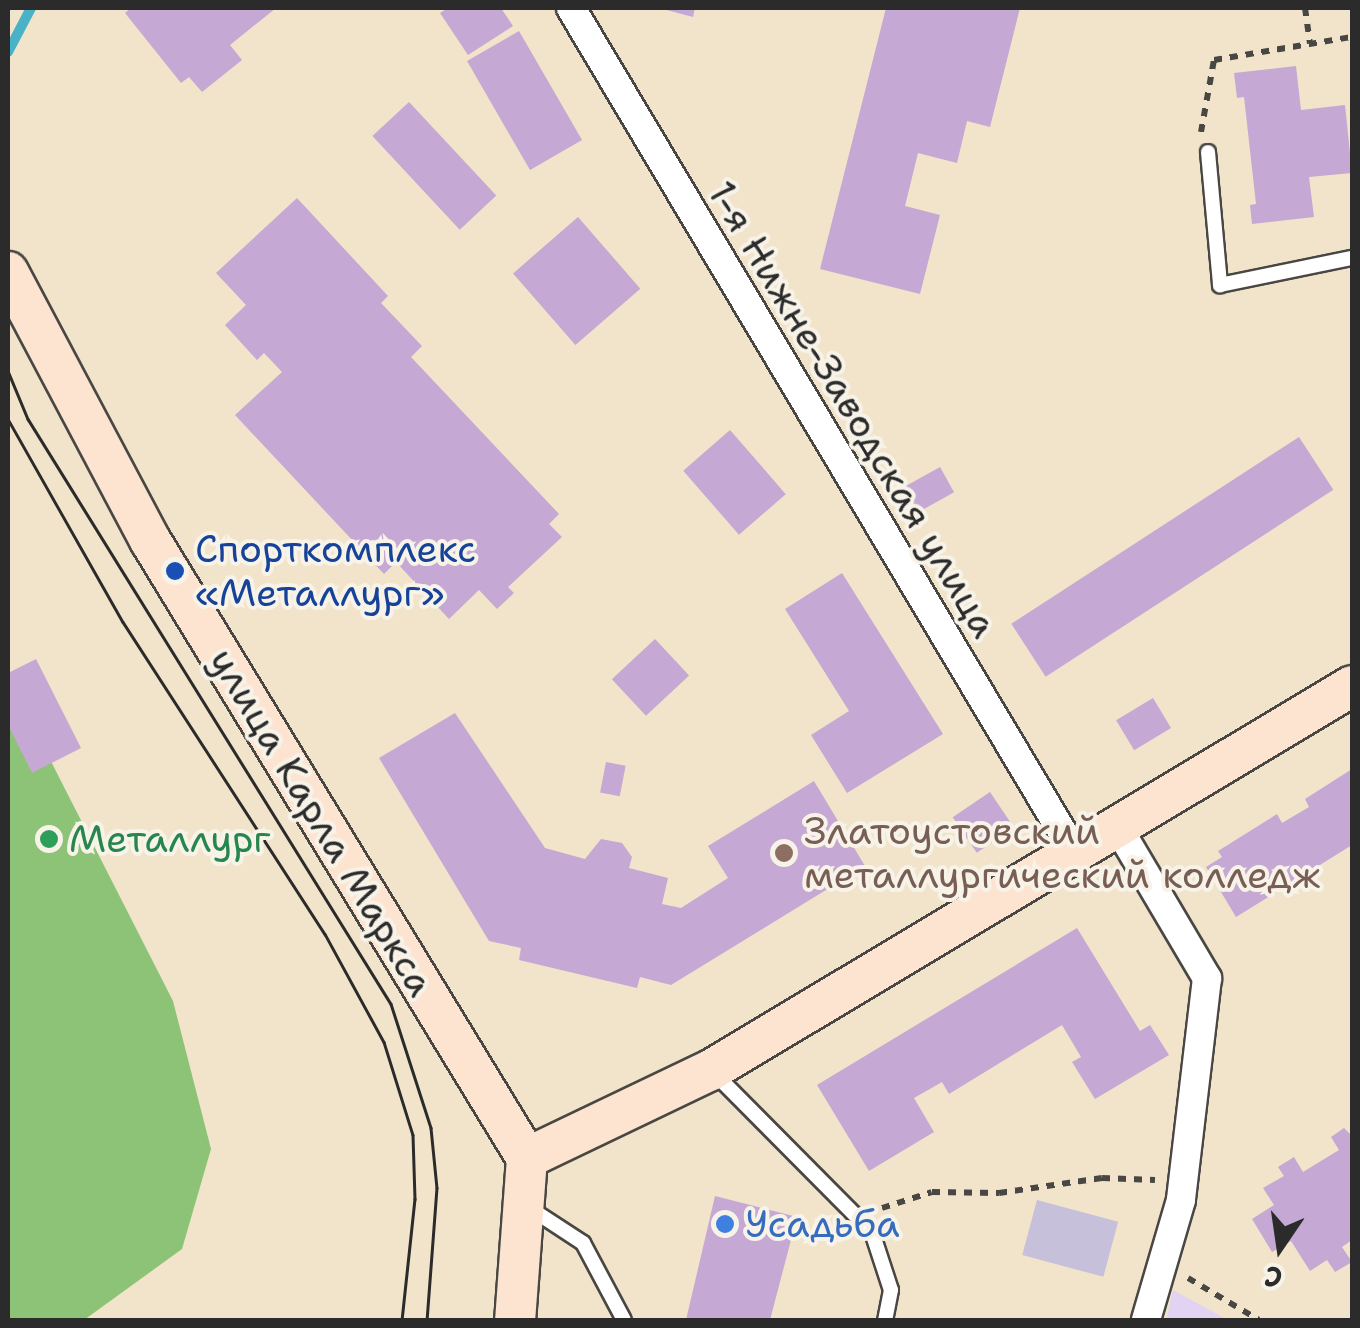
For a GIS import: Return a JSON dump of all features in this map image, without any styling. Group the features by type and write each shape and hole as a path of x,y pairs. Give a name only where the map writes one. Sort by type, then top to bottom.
{"main road":[{"name":"улица Карла Маркса","path":"8,272 39,342 150,540 527,1158"},
{"name":"улица Карла Маркса","path":"8,311 39,342"},
{"path":"515,1320 527,1206 527,1158 711,1070 1072,848 1117,826 1352,686"}],"street":[{"name":"1-я Нижне-Заводская улица","path":"581,13 1072,848"},
{"path":"1117,826 1207,978 1200,1070 1181,1182 1146,1320"}],"lane":[{"path":"1208,152 1220,285 1352,258"},
{"path":"711,1070 872,1232 890,1290 884,1320"},
{"path":"527,1206 583,1242 624,1320"}],"path":[{"path":"1305,8 1310,44"},
{"path":"1208,152 1200,130 1214,60 1352,37"},
{"path":"848,1207 890,1208 932,1192 999,1192 1102,1178 1181,1182"},
{"path":"1164,1259 1214,1300 1259,1320"}],"shaded area":[{"path":"1037,1200 1118,1222 1103,1277 1022,1255"},
{"path":"1173,1290 1228,1320 1166,1320"}],"green space":[{"name":"Металлург","path":"8,677 173,1001 211,1149 182,1249 84,1320 8,1320"}],"building":[{"path":"131,8 276,8 230,45 242,60 202,92 189,77 181,83 125,13"},
{"path":"448,8 501,8 513,26 468,55 440,13"},
{"path":"659,8 695,8 693,17"},
{"path":"886,8 1020,8 990,127 967,121 957,163 918,153 905,206 940,215 920,294 820,269"},
{"path":"519,31 582,140 530,170 467,61"},
{"path":"1296,66 1301,110 1345,105 1352,173 1309,177 1314,217 1252,224 1250,205 1256,204 1244,97 1237,98 1234,73"},
{"path":"409,102 496,196 460,230 372,136"},
{"path":"297,198 388,296 381,303 422,346 411,357 559,514 549,524 562,537 508,587 514,593 497,609 479,590 449,619 396,562 384,574 235,415 282,372 264,353 257,360 225,325 246,305 216,273"},
{"path":"578,217 640,289 575,345 513,273"},
{"path":"730,430 786,494 739,535 683,471"},
{"path":"1299,437 1333,490 1046,677 1011,624"},
{"path":"940,467 954,492 918,512 904,487"},
{"path":"842,573 943,734 847,793 811,735 849,711 785,609"},
{"path":"655,639 689,676 646,716 612,679"},
{"path":"36,659 81,748 32,773 8,725 8,673"},
{"path":"1153,698 1171,728 1134,750 1116,720"},
{"name":"Златоустовский металлургический колледж","path":"455,713 545,848 585,859 601,839 622,843 632,857 629,868 668,878 662,904 681,908 728,878 708,846 814,781 865,866 671,985 640,977 637,988 519,960 521,948 489,941 379,758"},
{"path":"606,762 626,766 620,796 600,792"},
{"path":"1352,769 1352,845 1236,917 1206,867 1222,857 1218,851 1277,814 1282,823 1309,807 1305,799"},
{"path":"990,792 1014,828 977,853 953,817"},
{"path":"1077,928 1140,1031 1150,1025 1169,1055 1095,1099 1072,1062 1081,1057 1062,1025 949,1094 942,1082 914,1098 934,1132 869,1171 817,1085"},
{"path":"1344,1128 1352,1136 1352,1240 1342,1247 1352,1262 1335,1272 1327,1260 1310,1271 1291,1241 1272,1252 1252,1219 1274,1205 1263,1188 1284,1176 1278,1167 1294,1157 1303,1172 1339,1150 1331,1137"},
{"path":"715,1196 797,1217 770,1320 686,1320"}],"waterway":[{"path":"8,52 31,8"}],"tram line":[{"path":"8,371 28,419 391,1004 431,1128 437,1188 427,1320"},
{"path":"8,419 123,622 325,934 384,1042 413,1135 415,1199 402,1320"}],"place":[{"name":"Спорткомплекс «Металлург»","path":"175,571"},
{"name":"Металлург","path":"49,839"},
{"name":"Златоустовский металлургический колледж","path":"784,853"},
{"name":"Усадьба","path":"725,1224"}]}
